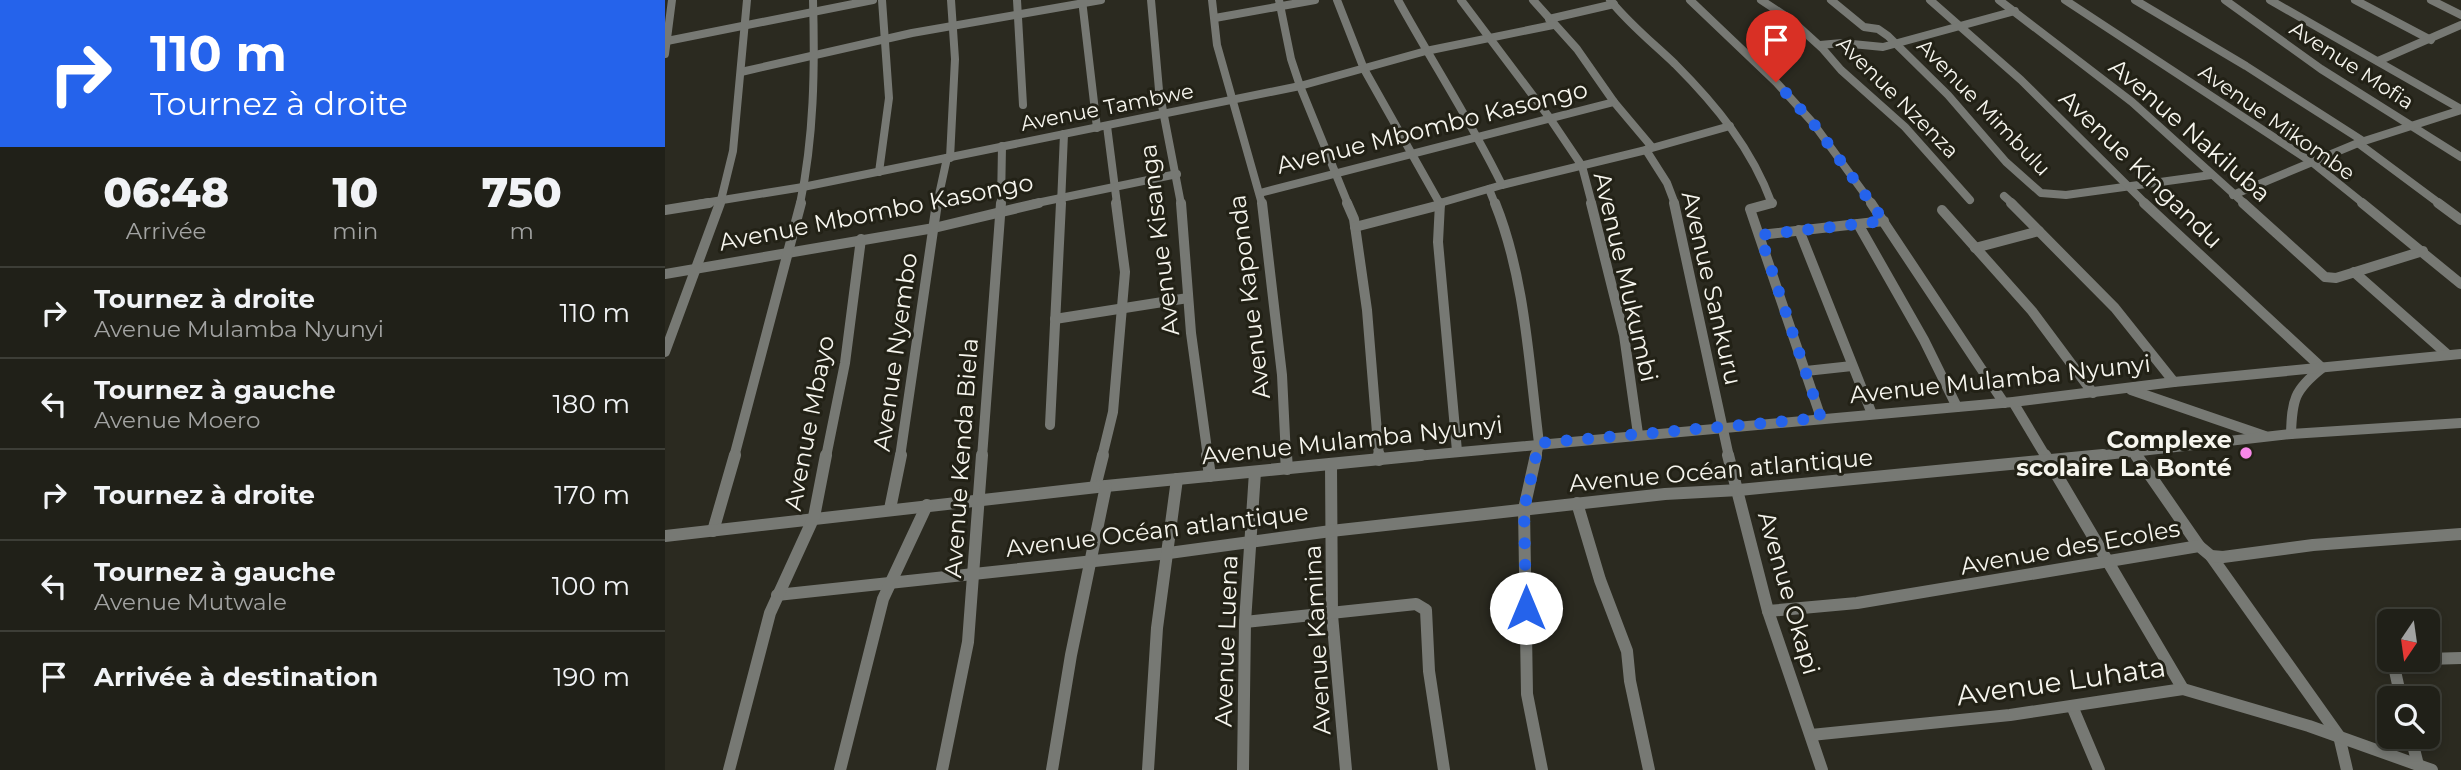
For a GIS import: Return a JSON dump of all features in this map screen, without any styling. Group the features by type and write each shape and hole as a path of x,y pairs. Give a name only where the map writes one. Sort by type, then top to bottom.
{"street":[{"path":"665,54 672,0"},
{"path":"665,352 720,202 733,151 747,0"},
{"path":"713,531 758,374 808,167 815,55 813,0"},
{"path":"667,41 873,0"},
{"path":"879,172 889,98 882,0"},
{"name":"Avenue Nyembo","path":"890,509 909,415 919,322 937,201 949,158 955,79 951,0"},
{"path":"1017,0 1023,105"},
{"path":"741,72 883,39 1082,1 1101,0"},
{"name":"Avenue Kisanga","path":"1151,0 1163,114 1177,174 1183,222 1188,298 1210,475"},
{"name":"Avenue Kaponda","path":"1212,0 1217,45 1260,193 1270,254 1287,469"},
{"path":"1215,18 1280,4 1315,0"},
{"path":"1337,0 1347,32 1364,69 1414,153 1440,204 1438,242 1457,451"},
{"path":"1398,0 1478,135 1502,185"},
{"name":"Avenue Mukumbi","path":"1461,0 1549,117 1582,166 1624,335 1638,434"},
{"name":"Avenue Sankuru","path":"1533,0 1600,79 1649,149 1667,183 1679,216 1721,427"},
{"path":"1690,0 1776,82 1813,123 1884,221 2009,403 2183,689"},
{"name":"Avenue Nzenza","path":"1761,0 1790,19 1820,45 1841,70 1905,127 1970,200"},
{"name":"Avenue Mimbulu","path":"1831,0 1859,24 1884,32 1948,95 2006,162 2041,193 2066,195 2125,185"},
{"name":"Avenue Kingandu","path":"1930,0 2021,80 2125,185 2322,368"},
{"name":"Avenue Nakiluba","path":"1999,0 2132,102 2325,277 2336,278 2354,272"},
{"name":"Avenue Mikombe","path":"2065,0 2313,163 2461,284"},
{"path":"2135,0 2246,66 2360,142 2461,220"},
{"name":"Avenue Mofia","path":"2225,0 2321,69 2461,157"},
{"path":"2270,0 2461,109"},
{"path":"2355,0 2431,40"},
{"path":"2431,0 2461,15"},
{"path":"1052,770 1090,562 1113,412 1119,310 1125,272 1115,187 1102,127 1082,1"},
{"path":"1612,2 1686,75 1730,126 1761,174 1772,203 1750,208 1821,418"},
{"name":"Avenue Tambwe","path":"665,210 803,187 1300,86 1426,51 1551,22 1612,2"},
{"path":"1280,4 1291,59 1300,86 1355,227 1367,310 1379,460"},
{"path":"1820,45 1842,43 1873,48 1896,44 2015,11"},
{"path":"2378,61 2461,25"},
{"name":"Avenue Mbombo Kasongo","path":"1260,193 1614,102"},
{"path":"2233,195 2360,142 2461,109"},
{"path":"1355,227 1502,185 1730,126"},
{"path":"1050,425 1064,134"},
{"name":"Avenue Kenda Biela","path":"942,770 968,642 1001,212 1002,146"},
{"name":"Avenue Mbombo Kasongo","path":"665,274 934,228 1063,197 1177,174"},
{"path":"2125,185 2211,175"},
{"path":"1489,189 1503,223 1522,307 1539,443 1524,509 1527,694 1542,770"},
{"name":"Avenue Mimbulu","path":"2004,196 2101,291 2135,330 2174,382"},
{"path":"1942,210 2032,311 2092,393"},
{"path":"1760,235 1884,221"},
{"path":"1858,224 1924,340 1957,407"},
{"path":"1799,230 1872,414"},
{"path":"1975,248 2039,231"},
{"name":"Avenue Mbayo","path":"729,770 777,595 814,517 845,363 861,239"},
{"path":"2354,272 2423,251"},
{"path":"2354,272 2448,355"},
{"path":"1055,319 1188,298"},
{"name":"Avenue Mulamba Nyunyi","path":"665,536 1101,486 1331,466 1539,443 2009,403 2174,382 2461,354"},
{"path":"1806,371 1852,366"},
{"path":"2291,434 2292,399 2306,380 2322,368"},
{"path":"2127,388 2267,437"},
{"name":"Avenue Océan atlantique","path":"777,595 974,572 1090,562 1331,531 1665,494 1739,490 2046,462 2291,434 2461,423"},
{"name":"Avenue Okapi","path":"1721,427 1768,611 1822,770"},
{"path":"2133,451 2199,547"},
{"name":"Avenue Kamina","path":"1331,466 1332,615 1346,770"},
{"name":"Avenue Luena","path":"1243,770 1245,622 1255,472"},
{"path":"1149,770 1157,628 1177,479"},
{"path":"1577,503 1599,580 1627,650 1630,681 1649,770"},
{"path":"840,770 883,599 927,505"},
{"name":"Avenue des Ecoles","path":"1768,611 1857,603 2024,578 2107,561 2199,547 2211,556 2461,534"},
{"path":"2211,556 2339,736 2347,770"},
{"path":"1245,622 1332,615 1416,604 1424,607 1429,671 1444,770"},
{"path":"2440,659 2461,658"},
{"name":"Avenue Luhata","path":"1811,735 2010,715 2183,689 2339,736 2425,768"},
{"path":"2072,706 2099,770"},
{"path":"2416,749 2425,768"}],"place":[{"name":"Complexe scolaire La Bonté","path":"2246,453"}],"route":[{"path":"1526,608 1524,509 1539,443 1821,418 1760,235 1884,221 1813,123 1776,82"}]}
